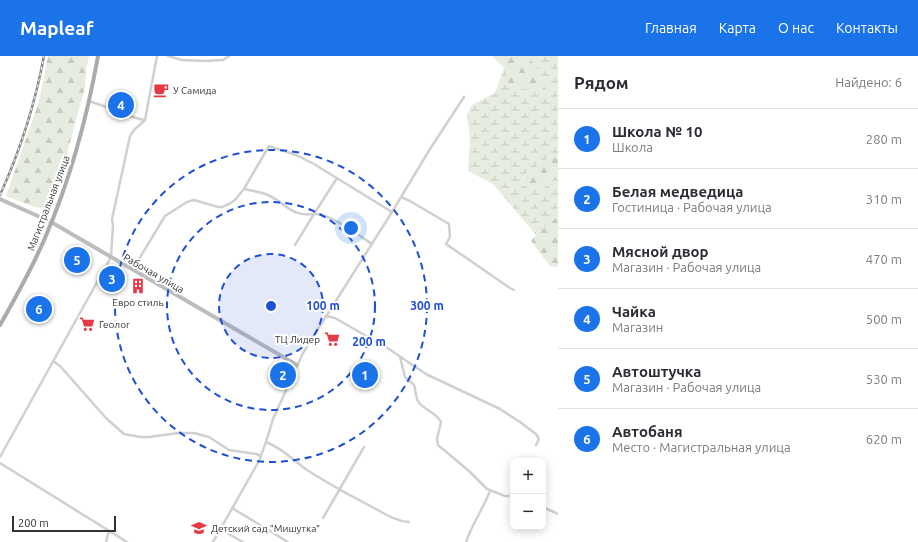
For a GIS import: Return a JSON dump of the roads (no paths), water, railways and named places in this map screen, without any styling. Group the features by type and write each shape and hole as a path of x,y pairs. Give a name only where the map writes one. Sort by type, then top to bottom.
{"main road":[{"name":"Магистральная улица","path":"0,325 25,280 45,238 64,189 89,101 98,56"}],"street":[{"path":"0,457 111,257 112,219 130,136 145,120 157,56"},
{"path":"168,56 182,60 204,61 223,60 229,56"},
{"path":"213,542 261,456 273,420 306,348 430,149 464,98"},
{"path":"89,101 109,108 117,113 145,120"},
{"path":"132,270 165,216 187,202 194,200 212,206 226,206 244,189 269,146 296,155 392,212"},
{"path":"295,245 337,178"},
{"path":"244,189 269,195 297,214 321,214 328,217 372,244"},
{"path":"401,197 449,224 450,237 446,244 514,290"},
{"name":"Рабочая улица","path":"0,199 51,222 297,365"},
{"path":"326,316 335,318 426,374 492,405 520,422 538,437 539,439 536,444"},
{"path":"400,357 405,377 414,385 419,403 441,422 437,438 438,445 469,471 484,487 490,491 505,496 510,496"},
{"path":"54,361 107,419 124,434 150,437 178,432 194,433 209,436 229,450 261,456"},
{"path":"266,442 277,447 307,469 340,490 392,518 409,522"},
{"path":"323,518 364,447"},
{"path":"0,463 109,532 128,542"},
{"path":"466,542 490,491"},
{"path":"232,508 288,542"},
{"path":"546,508 558,514"},
{"path":"220,529 243,542"},
{"path":"106,542 109,532"}],"railway":[{"path":"0,195 26,127 44,56"}],"place":[{"name":"У Самида","path":"161,90"},
{"name":"Чайка","path":"121,105"},
{"name":"Автоштучка","path":"77,260"},
{"name":"Мясной двор","path":"112,279"},
{"name":"Евро стиль","path":"138,286"},
{"name":"Автобаня","path":"39,309"},
{"name":"Геолог","path":"87,324"},
{"name":"ТЦ Лидер","path":"332,339"},
{"name":"Белая медведица","path":"283,375"},
{"name":"Школа № 10","path":"365,375"},
{"name":"Детский сад \"Мишутка\"","path":"199,528"}]}
